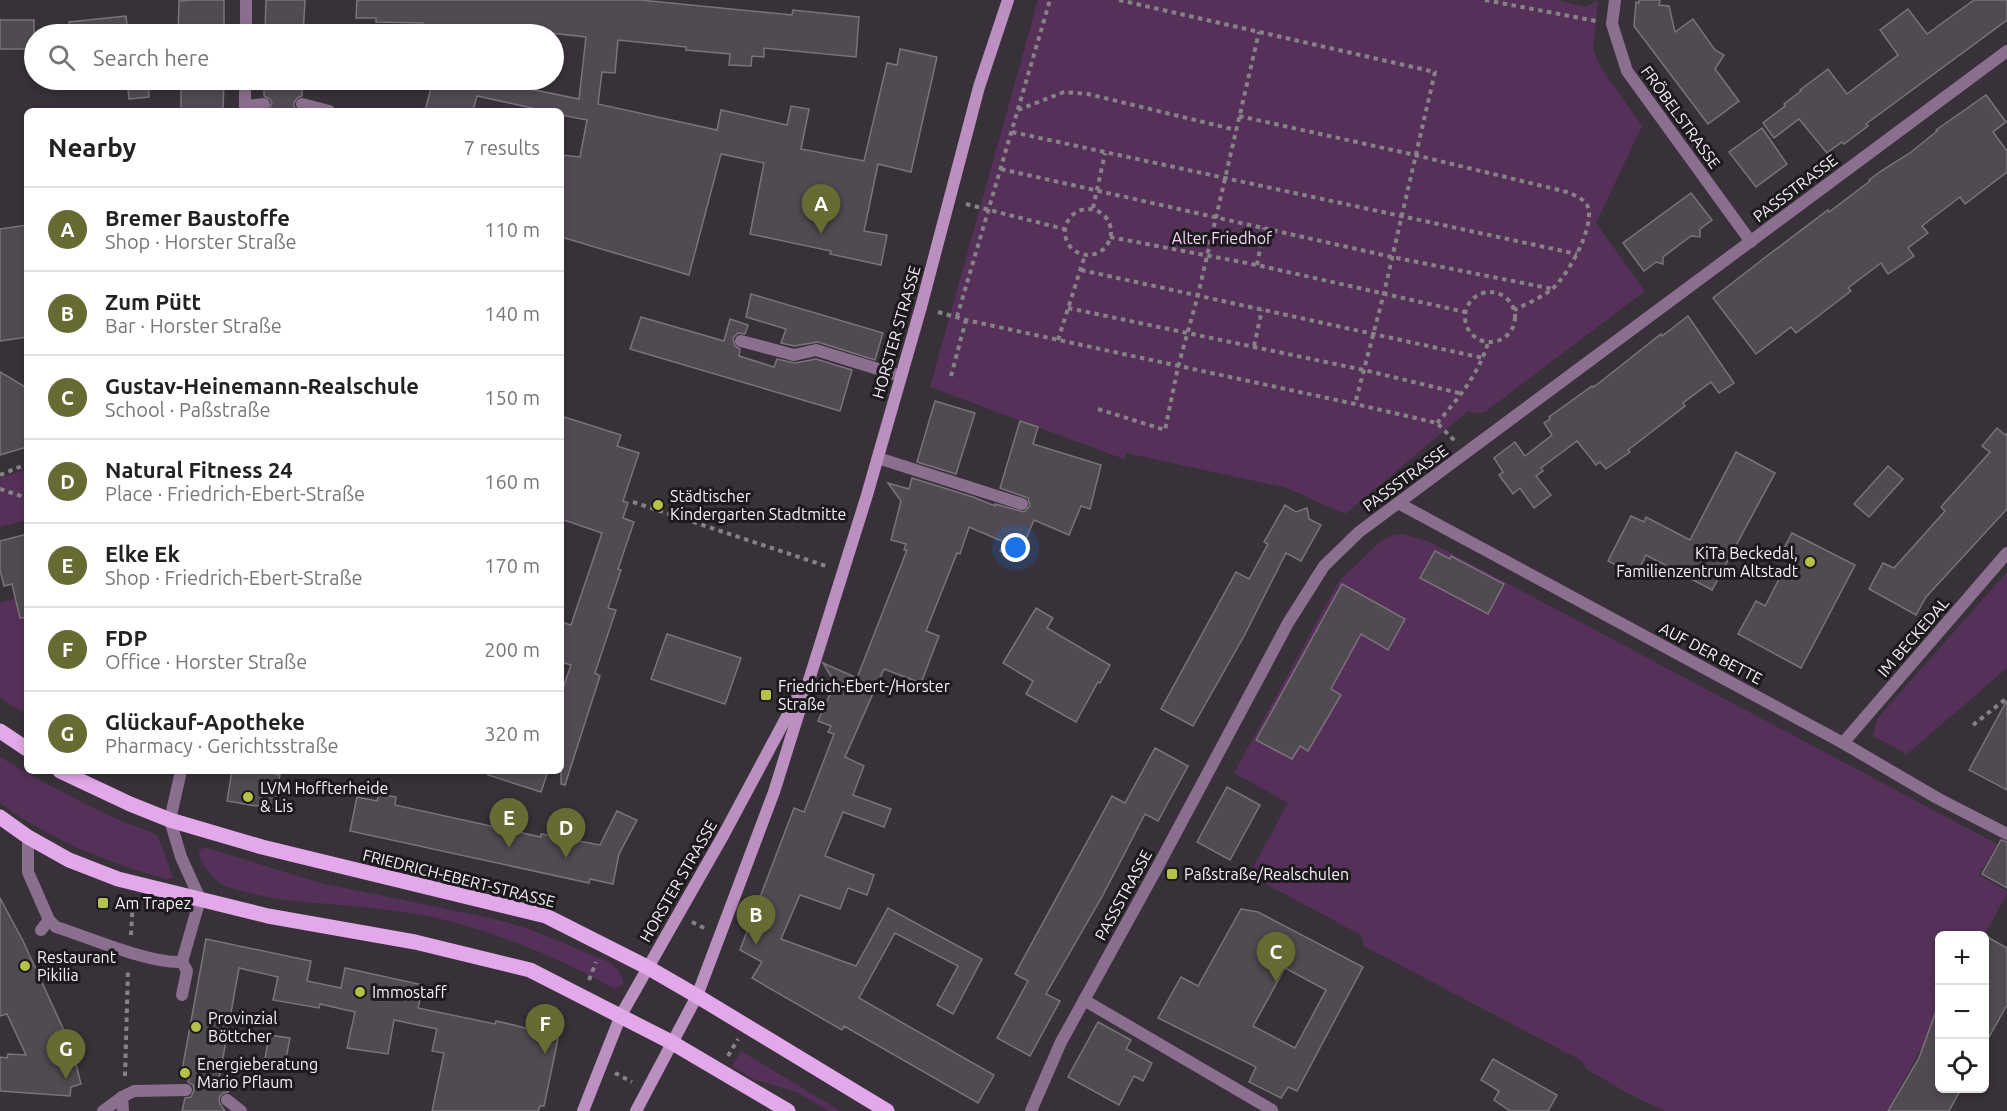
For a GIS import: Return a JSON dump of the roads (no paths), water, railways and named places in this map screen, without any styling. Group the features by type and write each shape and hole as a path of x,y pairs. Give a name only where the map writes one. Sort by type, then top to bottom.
{"main road":[{"name":"HORSTER STRASSE","path":"636,1111 697,996 774,792 878,458 921,307 979,87 1008,0"},
{"name":"HORSTER STRASSE","path":"583,1111 621,1015 812,671"},
{"path":"0,731 24,747"},
{"name":"FRIEDRICH-EBERT-STRASSE","path":"66,774 170,820 262,847 546,916 648,967 887,1111"},
{"path":"0,817 28,837 69,860 107,875 268,916 415,942 530,970 671,1042 788,1111"}],"street":[{"path":"246,0 246,24"},
{"name":"FRÖBELSTRASSE","path":"1615,0 1612,24 1627,71 1750,242"},
{"name":"PASSSTRASSE","path":"1031,1111 1061,1042 1288,623 1324,566 1359,532 2007,51"},
{"path":"245,90 245,108"},
{"path":"249,108 264,104"},
{"path":"302,104 317,108"},
{"path":"741,341 794,355 816,350 901,376"},
{"path":"878,458 1022,504"},
{"name":"AUF DER BETTE","path":"1398,503 2007,834"},
{"name":"IM BECKEDAL","path":"1843,743 2007,553"},
{"path":"181,774 170,820 181,856 200,899 182,962 187,970 182,995"},
{"path":"28,837 27,872 45,925 129,951 172,962 182,962"},
{"path":"1084,1000 1272,1110"},
{"path":"103,1111 134,1091 186,1090"},
{"path":"122,1097 123,1111"},
{"path":"227,1100 241,1111"}],"place":[{"name":"Bremer Baustoffe","path":"821,234"},
{"name":"Städtischer Kindergarten Stadtmitte","path":"658,505"},
{"name":"KiTa Beckedal, Familienzentrum Altstadt","path":"1810,562"},
{"name":"Friedrich-Ebert-/Horster Straße","path":"766,695"},
{"name":"LVM Hoffterheide & Lis","path":"248,797"},
{"name":"Elke Ek","path":"509,848"},
{"name":"Natural Fitness 24","path":"566,858"},
{"name":"Paßstraße/Realschulen","path":"1172,874"},
{"name":"Am Trapez","path":"103,903"},
{"name":"Zum Pütt","path":"756,945"},
{"name":"Restaurant Pikilia","path":"25,966"},
{"name":"Gustav-Heinemann-Realschule","path":"1276,982"},
{"name":"Immostaff","path":"360,992"},
{"name":"Provinzial Böttcher","path":"196,1027"},
{"name":"FDP","path":"545,1054"},
{"name":"Energieberatung Mario Pflaum","path":"185,1073"},
{"name":"Glückauf-Apotheke","path":"66,1079"}],"park label":[{"name":"Alter Friedhof","path":"1222,238"}]}
